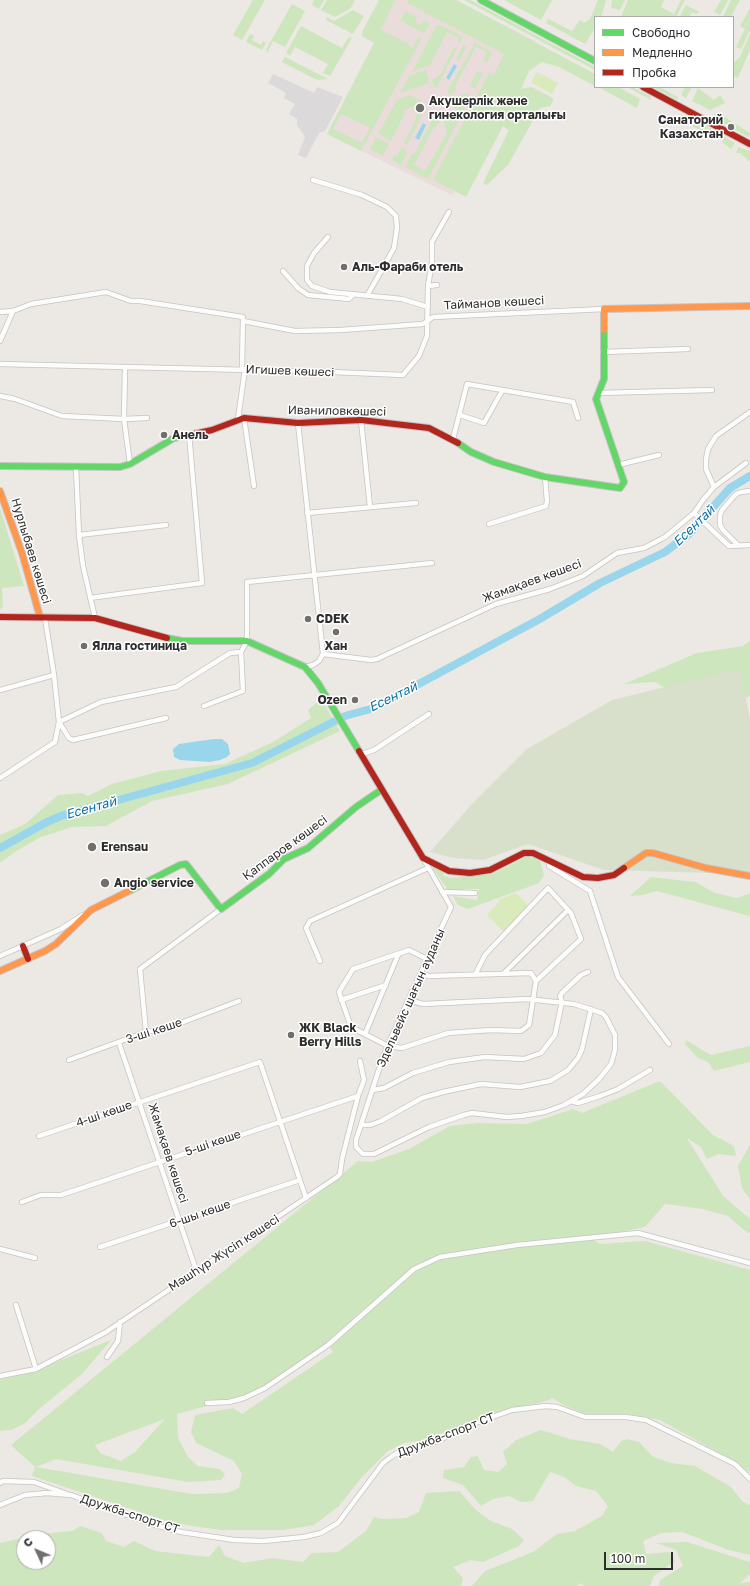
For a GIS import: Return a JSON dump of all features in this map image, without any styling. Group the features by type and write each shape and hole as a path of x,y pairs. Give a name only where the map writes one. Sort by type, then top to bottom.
{"street":[{"path":"481,0 594,60"},
{"path":"645,88 750,144"},
{"path":"313,180 362,196 387,207 396,216 397,228 394,248 367,296"},
{"name":"Игишев көшесі","path":"0,364 244,369 403,375 419,356 428,336 428,286 432,262 432,242 449,212"},
{"path":"328,237 310,259 308,266 308,283 320,290 353,295 402,299 428,307"},
{"path":"283,271 298,288 308,295 349,299 353,295"},
{"path":"428,286 437,285"},
{"name":"Тайманов көшесі","path":"0,312 13,311 31,304 106,292 131,301 140,301 243,317 243,321 294,331 423,324 433,318 604,309 750,306"},
{"name":"Иваниловкөшесі","path":"0,466 120,467 130,464 163,443 189,434 212,430 241,418 298,423 361,420 429,428 453,439 470,452 494,462 545,477 620,488 624,482 596,399 604,379 604,309"},
{"path":"0,341 13,311"},
{"path":"243,321 244,369 241,418 254,486"},
{"path":"603,352 688,350"},
{"path":"125,367 124,419 130,464"},
{"path":"453,439 467,384 573,402 578,418"},
{"path":"598,393 712,390"},
{"path":"460,415 484,423 502,391"},
{"path":"0,396 15,399 62,416 124,419 147,418"},
{"path":"714,487 706,469 708,449 716,436 750,412"},
{"path":"361,420 370,507"},
{"path":"298,423 323,654 319,661 313,665 305,667"},
{"path":"90,598 202,583 189,434"},
{"path":"618,465 659,455"},
{"name":"Жамақаев көшесі","path":"323,654 370,660 377,659 496,604 550,589 583,576 618,553 644,548 678,527 694,513 702,500 714,487 746,464"},
{"path":"76,467 79,535 95,618"},
{"path":"488,524 546,506 545,477"},
{"name":"Нурлыбаев көшесі","path":"0,491 22,553 42,618 54,675 60,722"},
{"path":"738,545 723,530 720,525 720,515 728,502 736,494 750,491"},
{"path":"307,513 416,503"},
{"path":"694,513 729,546 750,545"},
{"path":"79,535 166,525"},
{"path":"204,706 243,691 242,651 246,641 247,582 432,563"},
{"path":"0,617 95,618 115,622 135,630 182,640 246,641 305,667 318,683 343,726 362,754 381,790 428,868 310,921 306,928 320,962"},
{"path":"0,778 52,745 60,722 101,702 176,687 230,653 242,651"},
{"path":"0,690 54,675"},
{"path":"362,754 374,750 430,714"},
{"path":"60,722 69,738 73,740 166,718"},
{"name":"Қаппаров көшесі","path":"146,1032 140,969 269,874 284,860 308,848 356,807 381,790"},
{"path":"423,858 449,871 470,873 490,870 524,853 533,853 583,877 598,878 614,875 646,853 653,853 706,868 750,876"},
{"path":"548,860 549,866 590,891 618,977 669,1044"},
{"path":"0,956 57,931 84,914 174,868 186,864 221,909"},
{"name":"Эдельвейс шағын ауданы","path":"428,868 451,907 388,1046 356,1140 356,1147 363,1154 374,1154 430,1127 464,1115 472,1113 508,1117 521,1116 545,1112 571,1101"},
{"path":"427,959 409,950 398,955 353,969 339,992 340,1000 351,1027 388,1046 402,1048 448,1033 468,1031 521,1031 529,1025 536,981 581,939 568,910 548,888 485,955 475,975"},
{"path":"442,892 475,893"},
{"path":"504,973 568,910"},
{"path":"0,971 28,959 56,944 77,925 84,914"},
{"path":"23,946 28,959"},
{"path":"365,1034 398,955"},
{"path":"421,974 429,976 545,972"},
{"path":"373,1090 384,1088 413,1073 430,1067 456,1061 485,1057 524,1059 542,1053 553,1040 562,1002 560,996 581,975 588,972"},
{"path":"531,973 536,981"},
{"path":"340,1000 386,985"},
{"path":"409,1000 423,1004 533,1000 562,1002 602,1013 611,1025 615,1035 615,1050 611,1064 600,1079 583,1094 571,1101"},
{"name":"3-ші көше","path":"69,1060 146,1032 170,1026 239,1001"},
{"path":"362,1125 376,1123 422,1098 457,1089 481,1084 520,1087 550,1081 568,1070 578,1058 582,1049 591,1009"},
{"name":"Жамақаев көшесі","path":"119,1042 196,1270"},
{"name":"Мәшhүр Жүсіп көшесі","path":"0,1376 36,1369 54,1361 120,1322 340,1174 342,1159 358,1096 364,1080 360,1061"},
{"name":"4-ші көше","path":"39,1136 140,1101 208,1081 260,1062 280,1121"},
{"path":"571,1101 578,1103 618,1089 650,1070"},
{"name":"5-ші көше","path":"22,1202 41,1195 61,1195 358,1096"},
{"path":"280,1121 306,1198"},
{"name":"6-шы көше","path":"100,1247 300,1180"},
{"path":"207,1403 229,1402 244,1398 265,1388 328,1345 414,1269 440,1257 517,1244 638,1233 750,1264"},
{"path":"0,1249 35,1258"},
{"path":"16,1305 36,1369"},
{"path":"107,1357 118,1341 120,1322"},
{"name":"Дружба-спорт СТ","path":"0,1505 25,1495 47,1493 71,1495 155,1525 181,1532 234,1540 263,1541 321,1533 338,1523 383,1463 399,1452 432,1443 444,1438 453,1431 512,1410 546,1406 557,1407 585,1417 625,1417 646,1420 735,1464 750,1478"},
{"path":"1,1482 34,1482 71,1495"}],"shaded area":[{"name":"Акушерлік және гинекология орталығы","path":"396,0 456,0 535,41 452,195 327,134"},
{"path":"273,74 314,93 317,87 343,97 325,131 319,133 306,158 298,155 305,137 297,125 297,119 289,114 295,104 284,98 286,93 268,83"}],"green space":[{"path":"253,0 265,0 242,40 233,35"},
{"path":"314,0 324,0 319,9 312,5"},
{"path":"327,0 355,0 351,8 335,17 321,10"},
{"path":"379,0 396,0 381,30 407,43 412,49 418,38 422,38 361,151 327,134 374,43 362,36 363,30","holes":["341,114 370,128 362,143 333,129"]},
{"path":"408,0 456,0 594,73 594,85 559,67 542,62 529,71 521,89 532,87 554,99 550,106 540,108 508,165 487,185 483,183 509,130 503,126 466,197 433,180 489,73 494,75 504,54 407,3"},
{"path":"464,0 470,0 594,66 594,69"},
{"path":"504,0 552,0 541,20"},
{"path":"598,0 606,0 601,16 594,16 594,30 585,44 546,23 548,19 572,31 580,20 584,23 590,19"},
{"path":"612,0 625,0 620,10 611,8"},
{"path":"628,0 664,0 661,7 674,14 681,0 685,0 677,16 621,16"},
{"path":"721,0 728,0 720,15 714,12"},
{"path":"731,0 740,0 732,16 723,16"},
{"path":"292,4 305,11 285,47 273,41 267,53 266,50"},
{"path":"686,5 699,12 697,14 692,12 690,16 680,16"},
{"path":"750,8 750,30 741,49 736,47 745,29 740,26"},
{"path":"353,10 364,16 353,34 326,20 327,17 334,21"},
{"path":"406,11 417,17 415,22 421,25 424,20 430,23 424,33 400,21"},
{"path":"440,25 463,37 460,43 457,41 459,38 447,32 430,65 412,72 436,26"},
{"path":"301,26 342,48 349,37 352,38 330,76 323,73 328,64 295,47 290,56 286,53"},
{"path":"250,34 254,36 252,40 261,45 263,41 266,43 262,50 246,42"},
{"path":"750,34 750,50 738,78 734,76 734,62 740,57"},
{"path":"475,43 492,52 487,62 483,60 487,52 476,47 456,84 455,93 449,95 447,92"},
{"path":"463,45 467,47 459,61 456,60"},
{"path":"454,47 457,48 437,87 434,87 432,80 440,75"},
{"path":"285,57 328,79 317,80 282,62"},
{"path":"426,70 429,83 400,93 410,75"},
{"path":"477,71 483,74 475,89 470,86"},
{"path":"537,72 558,83 552,94 531,82"},
{"path":"600,88 620,88 640,99 637,108"},
{"path":"629,88 634,88 650,96 651,100"},
{"path":"655,88 662,88 678,97 677,100"},
{"path":"684,88 691,88 686,98 681,95"},
{"path":"698,88 714,100 720,95 725,103 710,110 692,101"},
{"path":"468,93 470,98 463,112 450,105 450,99"},
{"path":"410,95 421,100 421,104 404,110 405,113 391,141 378,134 397,100"},
{"path":"422,108 424,111 407,145 404,143 416,120 417,110"},
{"path":"446,111 460,118 428,179 405,167 411,155 415,153 434,116 438,116 440,122 433,129 414,165 425,171 447,133 442,115"},
{"path":"717,112 750,133 750,135 748,137 712,116"},
{"path":"694,120 720,134 719,137 716,139 692,126"},
{"path":"376,137 389,144 383,156 370,149"},
{"path":"724,137 735,143 731,149 722,142"},
{"path":"402,147 407,153 401,165 391,160 394,155 397,156"},
{"path":"738,147 750,151 750,162 740,153 736,153"},
{"path":"0,508 24,586 2,588 3,607 0,610"},
{"path":"750,641 750,696 725,706 724,731 656,682 624,684 697,653 743,646"},
{"path":"740,669 750,719 750,874 604,870 528,844 483,860 454,858 430,852 472,804 527,749 612,700"},
{"path":"321,699 340,731 228,784 152,801 106,826 72,827 41,837 16,851 0,863 0,835 25,824 58,795 82,793 88,796 112,784 161,771 225,764 275,741 311,718 308,710"},
{"path":"532,856 540,860 544,875 539,883 468,909 458,905 453,896 477,900 479,889 465,889 464,892 448,890 433,869 433,866 442,870 444,876 451,878 484,875 495,873 526,857"},
{"path":"651,877 695,882 715,893 737,898 750,893 750,918 749,916 657,891 643,895 630,896"},
{"path":"516,893 530,907 505,933 487,915 499,902 498,900"},
{"path":"686,1040 711,1055 750,1046 750,1062 714,1071 708,1062 698,1058 685,1044"},
{"path":"660,1081 713,1135 734,1146 736,1156 719,1154 707,1159 701,1147 687,1138 723,1196 750,1219 750,1233 745,1231 728,1216 703,1209 665,1204 645,1227 591,1238 600,1244 645,1241 750,1270 750,1473 734,1461 660,1420 626,1414 585,1414 563,1405 553,1398 543,1402 501,1411 464,1424 426,1440 404,1443 388,1451 362,1477 339,1506 314,1525 283,1530 220,1530 173,1523 32,1476 35,1467 11,1445 358,1161 372,1162 409,1149 450,1126 477,1123 527,1124 573,1109 582,1113","holes":["328,1344 333,1352 242,1414 233,1408 195,1415 191,1432 196,1443 234,1461 242,1474 239,1488 227,1493 192,1494 36,1467 56,1459 188,1482 221,1480 225,1475 220,1469 198,1466 188,1457 178,1438 177,1414 254,1393","165,1419 135,1452 121,1461 100,1453 95,1445"]},
{"path":"750,1145 750,1199 742,1188 738,1166"},
{"path":"111,1340 82,1374 39,1409 24,1424 11,1430 0,1431 0,1378 31,1372"},
{"path":"541,1430 570,1439 600,1444 613,1452 621,1441 627,1439 639,1442 653,1457 671,1463 695,1466 731,1487 743,1502 750,1505 750,1555 728,1550 683,1532 661,1533 643,1541 646,1554 669,1552 675,1561 654,1576 650,1586 584,1586 581,1583 577,1586 472,1586 485,1571 533,1552 557,1534 575,1531 602,1516 608,1506 596,1491 576,1486 564,1477 550,1472 533,1501 521,1502 509,1496 493,1499 481,1506 463,1485 443,1478 444,1470 464,1467 471,1457 478,1456 484,1470 498,1472 507,1464 503,1452 516,1440"},
{"path":"459,1491 475,1509 489,1520 512,1529 524,1540 519,1546 483,1562 471,1560 453,1567 463,1578 461,1586 0,1586 0,1543 16,1539 16,1570 56,1570 56,1532 72,1531 80,1526 102,1533 106,1541 124,1547 134,1541 155,1551 209,1557 219,1545 225,1556 244,1563 272,1558 303,1562 312,1553 338,1552 366,1531 374,1517 383,1519 406,1518 419,1512 426,1493"},
{"path":"687,1542 750,1562 750,1574 740,1583 750,1582 750,1586 659,1586 660,1580 683,1566 676,1550 656,1543"}],"water":[{"path":"454,64 457,66 449,80 446,78"},
{"path":"423,123 426,125 419,140 415,138"},
{"path":"222,739 228,744 230,754 227,757 210,762 180,760 174,757 173,749 179,744"}],"waterway":[{"name":"Есентай","path":"0,848 61,816 252,763 345,716 374,708 538,620 600,583 665,552 689,534 730,488 750,476"}],"traffic: fast":[{"path":"481,0 594,60"},
{"path":"458,443 471,452 494,462 545,477 620,488 624,482 596,399 604,379 604,330"},
{"path":"0,466 120,467 130,464 174,438 185,436"},
{"path":"167,638 182,641 247,641 305,667 318,683 359,751"},
{"path":"131,890 180,865 186,864 221,909 269,874 284,859 308,848 356,807 381,790"}],"traffic: slow":[{"path":"604,330 604,309 750,306"},
{"path":"0,491 22,553 40,617"},
{"path":"624,868 646,853 653,853 706,868 750,876"},
{"path":"0,971 45,951 56,944 91,910 131,890"}],"traffic: jam":[{"path":"645,88 750,144"},
{"path":"185,436 212,430 244,418 298,423 361,420 429,428 458,443"},
{"path":"0,617 95,618 167,638"},
{"path":"359,751 423,858 449,871 470,873 490,870 524,853 533,853 583,877 598,878 614,875 624,868"},
{"path":"23,946 28,959"}],"place":[{"name":"Акушерлік және гинекология орталығы","path":"420,108"},
{"name":"Санаторий Казахстан","path":"731,127"},
{"name":"Аль-Фараби отель","path":"344,267"},
{"name":"Анель","path":"164,435"},
{"name":"CDEK","path":"308,619"},
{"name":"Хан","path":"336,632"},
{"name":"Ялла гостиница","path":"84,646"},
{"name":"Ozen","path":"355,700"},
{"name":"Erensau","path":"92,847"},
{"name":"Angio service","path":"105,883"},
{"name":"ЖК Black Berry Hills","path":"291,1035"}]}
